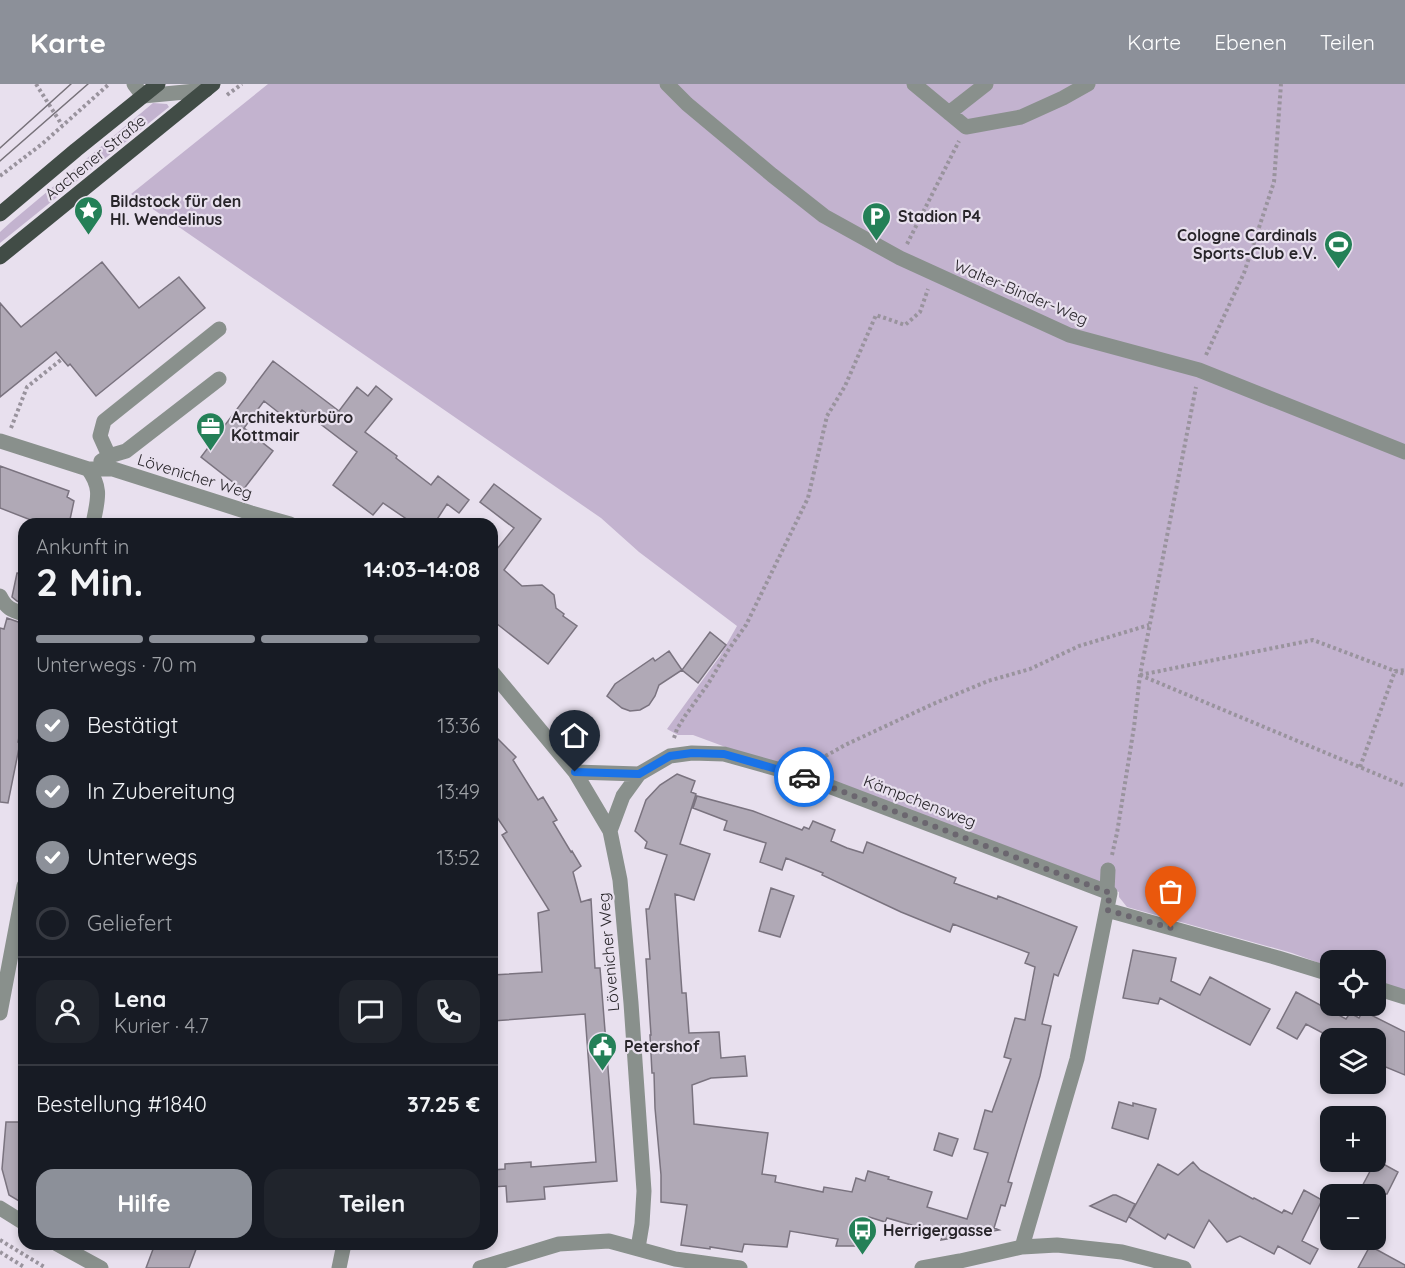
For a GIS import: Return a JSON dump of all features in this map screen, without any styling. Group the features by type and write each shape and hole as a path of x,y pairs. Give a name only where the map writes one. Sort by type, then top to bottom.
{"main road":[{"name":"Aachener Straße","path":"0,214 76,150 138,90 158,84"},
{"name":"Aachener Straße","path":"0,257 210,87"}],"street":[{"name":"Walter-Binder-Weg","path":"667,84 695,111 824,216 900,258 1069,335 1199,370 1405,452"},
{"path":"914,84 966,127 1021,117 1088,84"},
{"path":"949,113 986,84"},
{"path":"138,90 210,87"},
{"path":"109,456 100,436 104,421 219,329"},
{"path":"94,518 99,491 96,479 88,469 109,456 126,451 219,379"},
{"name":"Lövenicher Weg","path":"0,441 88,469 113,469 269,518"},
{"path":"0,596 4,605 18,612"},
{"name":"Lövenicher Weg","path":"498,679 575,772 610,831 620,880 644,1191 638,1248"},
{"name":"Kämpchensweg","path":"610,831 623,796 639,774 670,756 692,753 724,754 802,776 1108,892"},
{"path":"575,772 639,774"},
{"path":"1022,1247 1077,1059 1107,910 1108,870"},
{"path":"1107,910 1320,971"},
{"path":"0,1013 18,918"},
{"path":"1386,991 1405,997"},
{"path":"0,1208 18,1219"},
{"path":"480,1268 559,1244 609,1241 638,1248 675,1263 740,1268"},
{"path":"922,1268 960,1262 1022,1247 1057,1245 1122,1252 1181,1267"},
{"path":"68,1250 101,1268"},
{"path":"339,1268 343,1250"}],"path":[{"path":"36,84 62,125"},
{"path":"0,176 42,144 109,84"},
{"path":"1108,870 1117,833 1149,625 1199,370 1244,273 1274,183 1281,84"},
{"path":"900,258 966,127"},
{"path":"670,756 677,729 746,625 808,498 827,416 845,386 876,315 905,325 920,312 932,273"},
{"path":"13,423 27,387 62,359"},
{"path":"802,776 816,762 845,745 933,704 988,681 1030,669 1078,646 1149,625"},
{"path":"1140,675 1313,640 1405,674"},
{"path":"1395,672 1405,669"},
{"path":"1360,767 1395,672"},
{"path":"1140,675 1405,786"},
{"path":"1,1242 46,1268"},
{"path":"0,1252 23,1268"}],"shaded area":[{"path":"268,84 1405,84 1405,993 1386,986 1386,950 1320,950 1320,963 1292,953 1127,907 1119,897 1119,892 693,735 678,735 667,729 720,656 737,626 639,552 601,518 131,194"},
{"path":"153,103 167,104 169,107 0,243 0,232"}],"building":[{"path":"102,262 139,308 179,277 205,308 96,396 70,364 68,366 56,352 0,397 0,303 21,327"},
{"path":"273,361 339,411 357,387 368,396 376,386 392,399 365,432 431,485 438,476 469,500 459,513 447,504 438,518 405,518 383,503 373,515 333,485 357,452 302,410 292,423 264,401 244,428 273,451 243,490 201,457"},
{"path":"0,466 69,491 67,497 74,501 70,518 26,518 0,508"},
{"path":"494,484 541,519 504,570 522,586 542,585 554,595 556,608 577,626 548,664 498,625 498,548 514,528 480,502"},
{"path":"17,573 18,573 18,601 12,597"},
{"path":"7,618 18,622 18,753 8,803 0,802 0,628 4,629"},
{"path":"710,632 726,645 698,683 682,670"},
{"path":"669,651 682,670 659,685 649,705 640,710 630,711 622,708 607,696 615,684 653,658 655,661"},
{"path":"498,739 516,757 513,760 538,800 543,797 557,820 553,822 581,866 573,872 581,902 591,899 595,968 600,968 617,1181 544,1187 545,1199 507,1202 506,1186 498,1187 498,1170 505,1169 505,1164 531,1162 531,1167 596,1162 585,1014 498,1021 498,975 542,972 538,913 549,910 502,835 507,832 498,819"},
{"path":"677,774 695,781 691,792 696,794 680,844 710,854 694,900 675,894 682,993 686,993 689,1033 719,1032 721,1058 745,1056 747,1076 711,1078 692,1085 694,1124 768,1133 762,1174 776,1176 775,1182 823,1192 824,1187 852,1192 856,1178 865,1181 868,1171 932,1192 927,1207 967,1219 988,1153 974,1149 985,1110 992,1112 1011,1059 1004,1057 1015,1018 1025,1020 1035,967 1025,963 1029,953 953,924 950,932 901,912 822,875 823,873 786,858 782,870 760,862 766,843 724,830 727,821 693,808 697,796 753,811 802,830 804,827 809,829 813,821 835,830 831,841 847,848 863,853 867,842 956,878 954,883 997,899 998,896 1077,927 1058,976 1054,974 1042,1024 1051,1026 1040,1076 1008,1182 1012,1183 1005,1206 1001,1205 994,1228 999,1230 941,1240 943,1234 887,1218 885,1222 869,1217 860,1246 836,1246 838,1239 790,1231 787,1247 744,1244 742,1252 681,1245 687,1205 661,1202 646,959 650,959 646,909 649,909 667,855 645,848 647,842 635,831 646,800 660,785"},
{"path":"771,888 794,896 780,937 759,931"},
{"path":"1133,950 1176,958 1171,981 1200,995 1210,977 1270,1009 1250,1045 1160,998 1158,1004 1123,998"},
{"path":"1296,992 1320,1005 1320,1016 1340,1016 1346,1019 1348,1016 1359,1018 1360,1016 1373,1016 1405,1032 1405,1075 1386,1067 1386,1028 1320,1028 1320,1032 1306,1024 1297,1039 1277,1028"},
{"path":"1119,1102 1156,1109 1148,1139 1112,1128"},
{"path":"6,1122 18,1122 18,1200 9,1195 2,1169"},
{"path":"939,1133 958,1139 952,1156 934,1150"},
{"path":"1193,1162 1200,1170 1282,1213 1284,1210 1292,1214 1304,1190 1320,1199 1320,1204 1302,1241 1318,1249 1310,1264 1278,1246 1274,1254 1240,1236 1227,1242 1209,1220 1194,1248 1168,1234 1165,1239 1129,1217 1158,1164 1178,1175"},
{"path":"1386,1165 1398,1172 1387,1194 1386,1184 1363,1184 1370,1172 1386,1172"},
{"path":"1113,1195 1135,1204 1126,1222 1090,1206"},
{"path":"153,1250 196,1250 189,1268 146,1268"},
{"path":"1368,1250 1377,1250 1405,1265 1405,1268 1358,1268"}],"tram line":[{"path":"0,148 71,84"},
{"path":"0,161 88,84"}],"way so far":[{"path":"804,777 1110,893 1107,910 1171,928"}],"place":[{"name":"Bildstock für den Hl. Wendelinus","path":"89,236"},
{"name":"Stadion P4","path":"877,242"},
{"name":"Cologne Cardinals Sports-Club e.V.","path":"1338,270"},
{"name":"Architekturbüro Kottmair","path":"210,452"},
{"name":"Petershof","path":"603,1072"},
{"name":"Herrigergasse","path":"862,1256"}],"route":[{"path":"575,772 639,774 670,756 692,753 724,754 804,777"}]}
